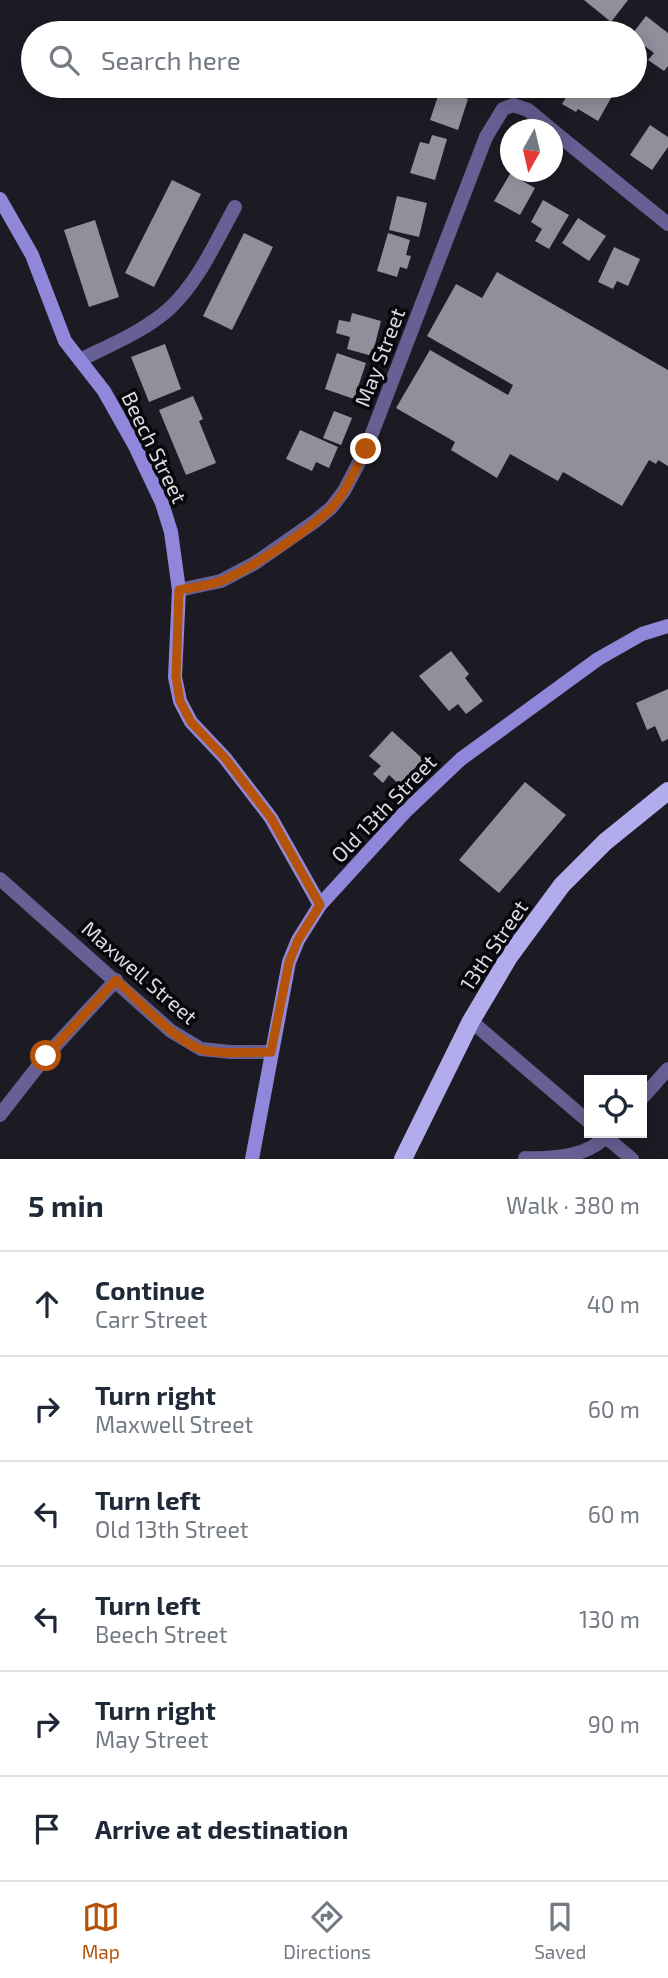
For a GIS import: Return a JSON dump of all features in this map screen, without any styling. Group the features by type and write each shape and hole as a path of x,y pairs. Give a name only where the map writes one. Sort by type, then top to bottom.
{"main road":[{"name":"13th Street","path":"403,1159 471,1021 509,957 562,885 605,842 668,791"}],"street":[{"name":"May Street","path":"179,590 221,581 255,563 331,508 344,491 366,449 486,136 503,110 513,105 528,110 539,119"},
{"name":"May Street","path":"563,139 668,224"},
{"name":"Beech Street","path":"0,199 32,255 65,341 104,391 135,446 162,503 171,532 179,590 176,677 180,701 191,722 225,758 271,818 320,905"},
{"path":"80,360 141,328 170,308 194,279 235,207"},
{"name":"Old 13th Street","path":"252,1159 289,962 298,940 320,905 405,812 461,759 598,659 642,634 668,626"},
{"name":"Maxwell Street","path":"0,880 171,1031 201,1049 271,1052"},
{"path":"0,1115 46,1056 116,980"},
{"path":"471,1021 584,1118"},
{"path":"647,1092 668,1069"},
{"path":"525,1158 557,1159 570,1156 592,1147 602,1138"},
{"path":"610,1138 632,1159"}],"building":[{"path":"584,0 628,0 610,21"},
{"path":"646,16 668,33 668,66 664,71 648,60 654,53 647,48 647,21 642,21"},
{"path":"437,98 468,99 458,130 430,120"},
{"path":"566,98 611,98 598,121 578,109 576,112 562,104"},
{"path":"650,125 668,137 668,147 652,170 630,155"},
{"path":"432,135 447,139 435,180 410,173 420,142 429,144"},
{"path":"172,180 201,194 154,287 125,273"},
{"path":"505,182 524,182 535,188 520,215 494,201"},
{"path":"397,196 427,203 419,237 389,230"},
{"path":"543,200 569,215 549,249 535,241 542,229 531,222"},
{"path":"578,218 606,236 589,261 562,243"},
{"path":"95,220 119,297 89,307 64,230"},
{"path":"244,233 273,247 232,330 203,316"},
{"path":"388,233 410,240 406,255 411,256 407,269 400,267 397,277 377,271"},
{"path":"614,247 640,259 628,286 617,281 613,289 598,282"},
{"path":"497,272 668,370 668,466 658,460 656,464 649,460 622,506 563,472 558,481 510,454 497,478 451,450 455,442 396,408 430,350 508,395 513,385 427,336 456,284 482,298"},
{"path":"352,313 381,321 372,356 347,349 350,337 336,333 339,320 350,322"},
{"path":"165,344 181,389 149,402 131,357"},
{"path":"337,353 366,363 354,399 325,389"},
{"path":"193,396 203,419 199,421 216,463 186,475 159,410"},
{"path":"334,411 352,418 341,445 323,438"},
{"path":"300,430 338,447 329,468 316,462 312,471 286,459"},
{"path":"451,651 469,674 465,678 483,701 466,714 458,704 449,711 419,676"},
{"path":"668,689 668,739 662,742 655,726 647,730 636,703"},
{"path":"392,731 423,759 400,785 389,775 383,783 373,774 381,766 369,756"},
{"path":"525,782 566,815 499,893 459,860"}],"route":[{"path":"46,1056 116,980 171,1031 201,1049 271,1052 289,962 298,940 320,905 271,818 225,758 191,722 180,701 176,677 179,590 221,581 255,563 314,522 331,508 344,491 366,449"}]}
